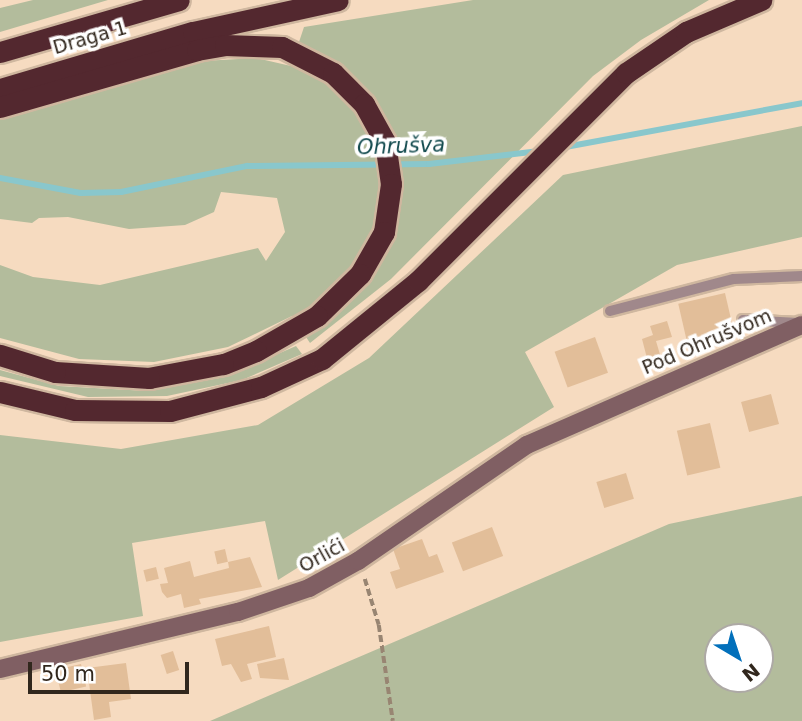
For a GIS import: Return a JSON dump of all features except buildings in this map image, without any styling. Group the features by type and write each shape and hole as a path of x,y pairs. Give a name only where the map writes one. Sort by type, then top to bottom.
{"highway":[{"name":"Draga 1","path":"0,52 179,0"},
{"path":"0,107 195,41 338,0"},
{"path":"0,392 75,410 170,411 261,387 322,359 418,281 626,73 686,32 761,0"},
{"name":"Draga 1","path":"0,89 195,41"},
{"path":"0,355 55,372 149,378 223,364 302,327 346,290 374,254 390,207 391,184 385,142 364,104 334,73 298,52 256,45 195,41"}],"street":[{"name":"Pod Ohrušvom","path":"629,399 802,324"},
{"name":"Orlići","path":"0,669 261,606 309,588 358,561 517,451 629,399"}],"lane":[{"path":"610,311 734,279 802,276"},
{"path":"743,320 802,324"}],"path":[{"path":"358,561 379,625 393,721"}],"green space":[{"path":"33,0 108,0 0,32 0,8"},
{"path":"473,0 709,0 641,40 593,76 391,279 310,343 292,316 228,347 154,362 79,359 0,338 0,265 33,277 100,285 258,248 266,261 285,232 277,198 221,192 214,212 185,225 129,229 68,217 39,218 32,223 0,219 0,118 203,61 256,58 291,66 304,27"},
{"path":"802,126 802,237 677,265 525,352 554,407 278,580 265,521 132,543 143,616 0,642 0,435 121,449 258,425 369,358 563,175"},
{"path":"296,346 302,354 242,380 167,396 88,397 0,376 0,370 59,386 147,391 225,377"},
{"path":"802,496 802,721 210,721 669,524"}],"waterway":[{"name":"Ohrušva","path":"560,148 802,103"},
{"name":"Ohrušva","path":"0,178 81,193 121,192 247,166 429,164 539,151"}]}
